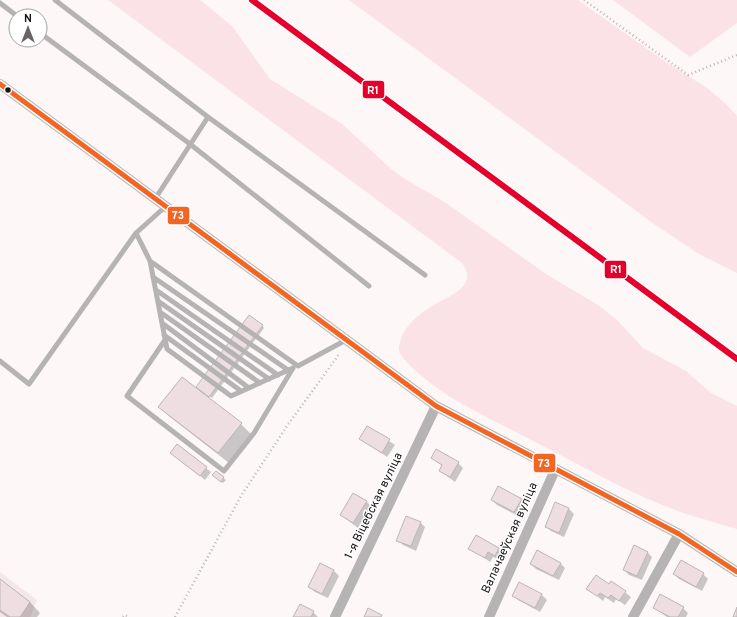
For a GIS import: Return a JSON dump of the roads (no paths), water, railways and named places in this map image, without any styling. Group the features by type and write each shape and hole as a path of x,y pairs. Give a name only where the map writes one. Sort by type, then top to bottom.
{"street":[{"path":"0,84 436,406 679,534 737,572"},
{"name":"1-я Віцебская вуліца","path":"335,617 436,406"},
{"name":"Валачаеўская вуліца","path":"489,617 555,470"},
{"path":"633,617 679,534"}],"lane":[{"path":"55,0 208,116 425,275"},
{"path":"0,3 8,9"},
{"path":"48,39 190,144 369,286"},
{"path":"155,199 208,116"},
{"path":"0,361 29,384 136,233 166,207"},
{"path":"136,233 150,261 167,349 231,396 348,341"},
{"path":"150,261 293,368"},
{"path":"153,277 293,368"},
{"path":"156,290 278,375"},
{"path":"158,301 269,379"},
{"path":"160,312 260,383"},
{"path":"162,323 249,388"},
{"path":"165,337 127,396 224,470 254,433 293,368"},
{"path":"165,337 241,391"}]}
